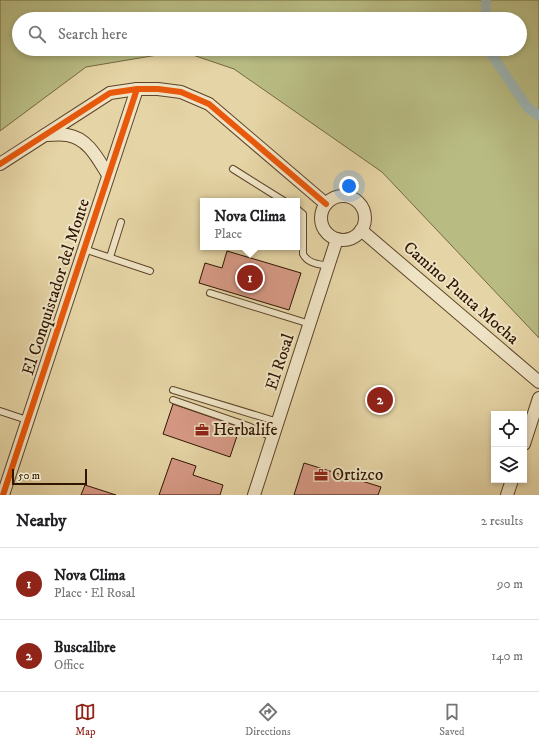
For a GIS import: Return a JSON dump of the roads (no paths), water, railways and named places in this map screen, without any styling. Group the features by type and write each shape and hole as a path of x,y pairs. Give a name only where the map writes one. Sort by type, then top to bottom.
{"street":[{"path":"0,164 110,93 137,89 158,89 181,92 209,104 326,204"},
{"name":"El Conquistador del Monte","path":"3,495 137,89"},
{"path":"45,135 68,135 84,142 95,153 108,175"},
{"path":"338,196 353,198 359,202 365,216 361,230 350,238 337,239 325,230 322,224 321,217 326,204 338,196"},
{"name":"Camino Punta Mocha","path":"361,230 539,382"},
{"name":"El Rosal","path":"254,495 337,239"},
{"path":"527,435 539,398"},
{"path":"507,495 511,483"}],"lane":[{"path":"233,169 279,198"},
{"path":"300,212 303,214 304,254 306,259 309,262 328,266"},
{"path":"110,257 121,222"},
{"path":"84,249 150,271"},
{"path":"210,293 310,324"},
{"path":"173,390 278,422"},
{"path":"173,400 248,426 272,437"},
{"path":"0,411 27,420"}],"waterway":[{"path":"486,0 486,12"},
{"path":"493,56 527,107 539,116"}],"place":[{"name":"Nova Clima","path":"250,278"},
{"name":"Buscalibre","path":"380,400"},
{"name":"Herbalife","path":"202,430"},
{"name":"Ortizco","path":"321,475"}]}
